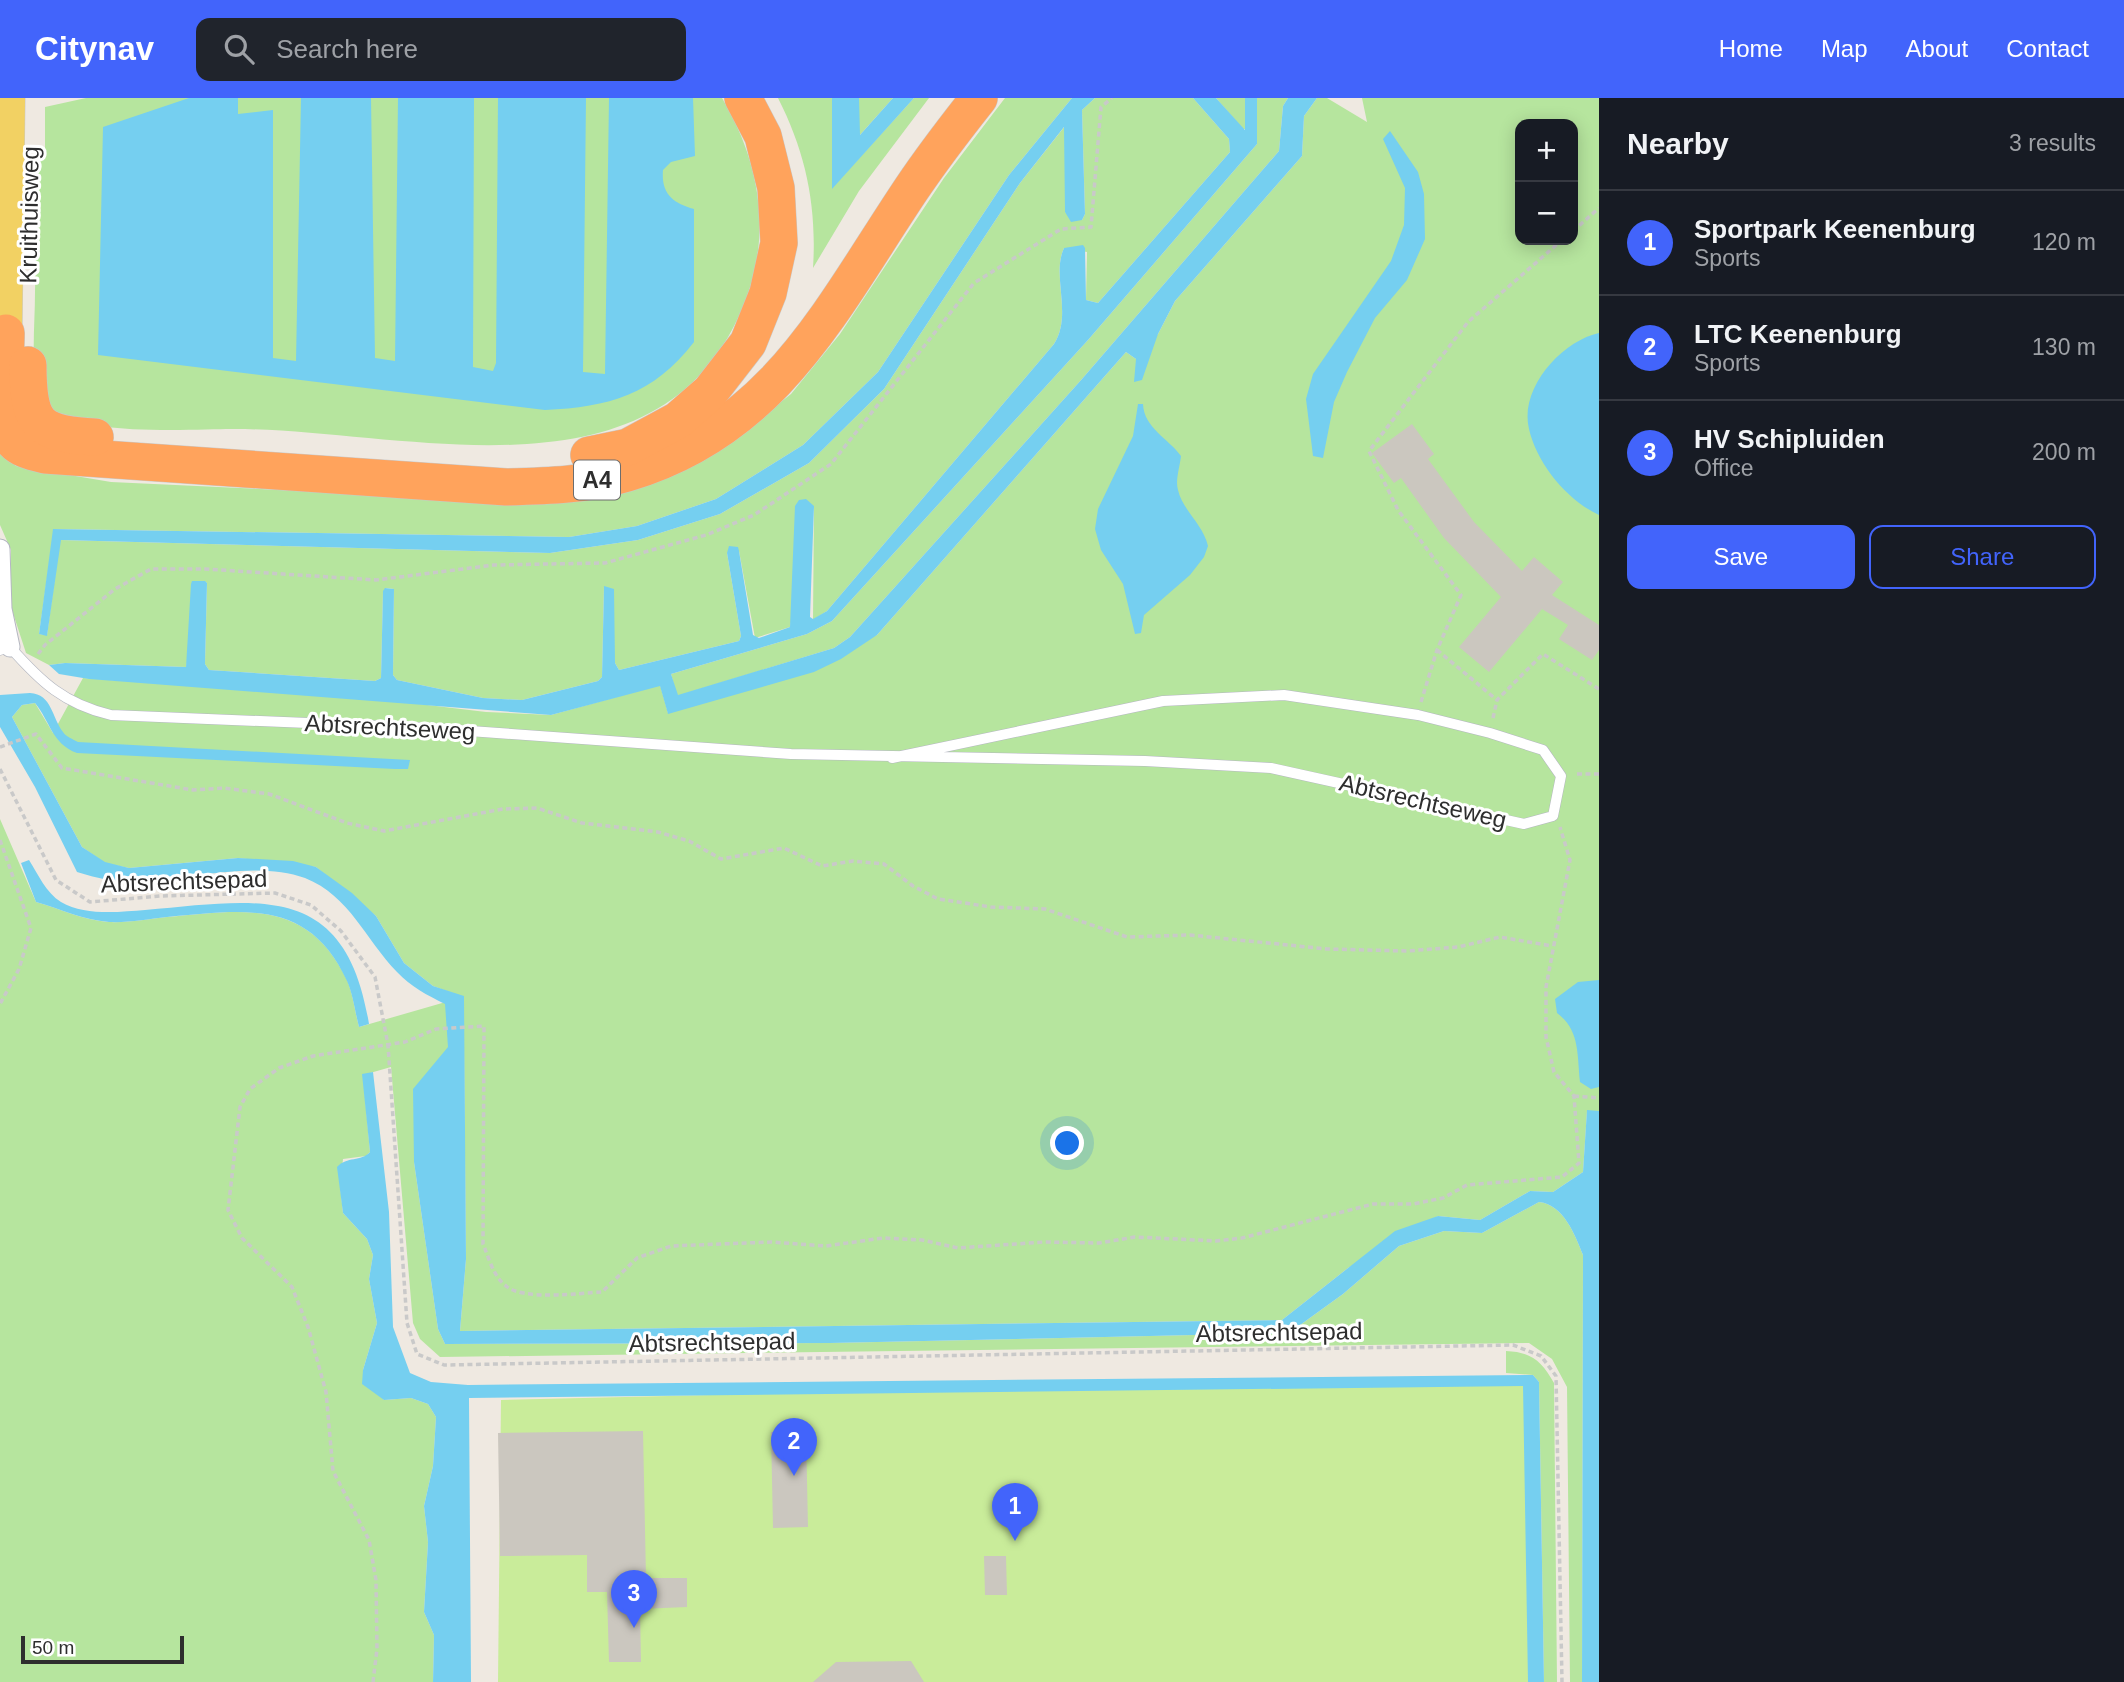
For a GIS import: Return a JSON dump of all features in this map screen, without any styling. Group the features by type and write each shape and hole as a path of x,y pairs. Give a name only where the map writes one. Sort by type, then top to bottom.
{"highway":[{"name":"A4","path":"17,332 30,408 40,426 53,433 502,463 570,459 628,447 678,419 710,392 748,343 768,293 779,243 776,188 763,136 743,98"},
{"name":"A4","path":"17,332 7,423 11,438 20,447 38,453 506,487 553,486 626,473 670,457 712,436 772,387 828,319 912,188 979,98"}],"main road":[{"name":"Kruithuisweg","path":"9,98 19,163"},
{"name":"Kruithuisweg","path":"17,332 19,163 30,98"}],"street":[{"name":"Abtsrechtseweg","path":"0,549 4,576 2,609 5,649"}],"lane":[{"name":"Abtsrechtseweg","path":"5,649 80,708 111,715 428,728 892,758 1145,761 1271,768 1524,824 1553,816"},
{"name":"Abtsrechtseweg","path":"892,758 1163,701 1284,695 1418,715 1543,750 1561,776"},
{"path":"1553,816 1561,776"}],"path":[{"path":"1578,227 1599,208"},
{"path":"1418,715 1437,650 1461,595 1398,510 1369,451 1468,322 1556,245"},
{"path":"1437,650 1497,700 1543,654 1599,689"},
{"path":"1,747 24,736 36,734 62,768 193,790 224,788 269,794 347,823 384,831 503,809 537,808 582,822 658,832 689,841 721,859 784,848 822,866 853,861 884,864 913,886 937,899 991,907 1045,909 1127,937 1190,935 1327,949 1406,951 1458,947 1500,937 1552,946"},
{"name":"Abtsrechtsepad","path":"0,769 56,880 90,902 275,893 311,905 341,931 375,977 388,1045 407,1324 417,1354 444,1365 1513,1345 1541,1356 1556,1376 1562,1682"},
{"path":"1561,776 1599,774"},
{"path":"373,1682 377,1649 376,1580 369,1540 333,1471 326,1392 308,1327 292,1287 242,1238 228,1210 240,1107 250,1089 279,1068 313,1056 388,1045 436,1029 484,1026 483,1244 496,1276 507,1288 532,1294 602,1292 637,1258 671,1246 771,1242 826,1246 883,1238 922,1240 958,1248 1044,1242 1099,1242 1135,1237 1216,1241 1242,1238 1373,1204 1413,1204 1443,1198 1467,1185 1562,1177 1579,1163 1574,1096 1554,1072 1546,1037 1546,986 1552,946 1568,882 1570,860 1560,827 1553,816"},
{"path":"0,840 31,928 19,969 0,1004"},
{"path":"1574,1096 1599,1098"}],"green space":[{"path":"86,98 722,98 745,146 758,196 760,222 754,273 746,299 708,366 656,410 593,434 523,444 448,444 299,432 135,429 83,423 63,417 51,407 42,391 36,371 34,343 39,150 45,148 45,107"},
{"path":"778,98 832,98 832,188 914,98 929,98 859,191 813,268 813,223 807,180 796,139"},
{"path":"859,98 893,98 859,136"},
{"path":"1005,98 1072,98 1009,175 878,372 803,445 716,499 637,526 569,537 54,529 39,634 47,635 60,540 550,553 638,540 720,514 809,463 884,389 1020,183 1065,126 1065,212 1082,220 1085,214 1082,110 1095,98 1193,98 1229,139 1230,152 1098,303 1086,300 1087,252 1064,248 1060,271 1062,320 1054,344 827,611 813,620 814,506 790,627 755,638 739,551 727,553 741,636 739,641 619,670 615,663 604,586 602,677 598,681 522,700 483,698 397,680 393,675 394,589 386,588 383,592 381,678 375,681 209,670 205,664 207,583 204,581 186,667 65,663 49,665 26,653 11,607 11,550 0,525 0,451 16,466 111,482 476,499 728,444 791,394 840,334 944,178"},
{"path":"1216,98 1245,98 1246,129 1243,129"},
{"path":"1257,98 1288,98 1283,106 1279,151 1082,379 850,637 834,648 677,696 671,674 807,634 832,621 1088,340 1257,144"},
{"path":"1317,98 1327,98 1367,122 1362,98 1599,98 1599,1111 1587,1111 1583,1172 1553,1192 1530,1191 1480,1220 1438,1216 1348,1268 1282,1320 460,1331 466,1259 464,1048 414,1162 438,1329 445,1344 830,1343 1289,1333 1343,1294 1399,1246 1444,1231 1482,1233 1539,1202 1548,1204 1567,1222 1583,1255 1582,1682 1570,1682 1567,1387 1552,1359 1529,1343 440,1357 420,1339 413,1323 391,1067 363,1075 370,1152 366,1156 343,1159 340,1185 343,1213 367,1239 373,1255 369,1279 377,1323 363,1370 384,1400 411,1398 428,1404 436,1417 433,1466 424,1506 428,1542 424,1612 434,1635 433,1682 0,1682 0,819 36,902 81,917 108,922 248,912 293,922 313,935 331,953 349,985 359,1027 463,997 433,986 404,963 376,916 316,867 238,858 129,868 105,863 82,847 12,717 22,705 35,703 53,733 83,678 394,701 486,712 551,715 660,685 668,713 877,635 1126,352 1136,359 1158,334 1175,301 1302,156 1304,116"},
{"path":"1506,1351 1523,1353 1535,1360 1554,1383 1557,1682 1544,1682 1539,1382 1533,1375 1506,1373"},
{"path":"1530,1376 1529,1682 498,1682 501,1400"}],"water":[{"path":"189,98 238,98 238,114 273,110 273,358 296,361 301,98 371,98 375,358 395,361 398,98 474,98 473,367 493,371 496,363 498,98 586,98 583,372 605,374 609,98 693,98 695,156 671,162 663,170 663,178 666,191 674,200 694,209 694,342 662,375 628,395 590,406 545,410 98,355 103,127"},
{"path":"832,98 859,98 860,135 893,98 914,98 832,189"},
{"path":"1072,98 1095,98 1082,110 1085,214 1082,220 1071,222 1065,212 1064,127 1020,183 884,389 809,463 720,514 638,540 550,553 61,540 47,636 39,634 53,529 569,537 637,526 716,499 803,445 878,372 1009,175"},
{"path":"1193,98 1216,98 1245,130 1245,98 1257,98 1257,144 1088,340 832,621 807,634 671,674 678,695 834,648 850,637 1082,379 1279,151 1283,106 1288,98 1317,98 1304,116 1302,156 1175,301 1158,334 1142,380 1134,382 1136,359 1126,352 877,635 841,659 814,672 668,714 660,686 551,715 89,679 59,674 49,665 65,663 186,667 191,584 192,581 205,581 205,664 209,670 375,681 381,678 385,588 394,589 393,675 397,680 483,698 522,700 598,681 602,677 604,586 614,589 615,663 619,670 739,641 741,636 727,553 729,546 738,547 753,635 759,638 790,627 795,506 799,500 806,499 814,506 810,617 813,619 827,611 1054,344 1062,320 1060,271 1064,248 1083,245 1085,248 1086,300 1098,303 1230,152 1229,139"},
{"path":"1390,131 1418,172 1424,194 1425,239 1407,280 1375,318 1347,372 1334,402 1323,458 1313,456 1306,399 1313,374 1391,261 1404,225 1405,188 1383,139"},
{"path":"1599,333 1599,515 1576,500 1546,468 1533,442 1528,413 1537,383 1546,369 1571,346"},
{"path":"1138,404 1143,404 1144,412 1152,426 1181,456 1178,490 1208,546 1204,557 1190,575 1144,615 1141,633 1135,634 1123,584 1101,550 1095,529 1098,509 1133,436"},
{"path":"37,694 47,702 64,734 78,742 410,760 408,769 395,769 77,753 62,744 35,703 22,705 12,717 82,847 105,862 129,868 238,858 293,861 316,867 352,893 376,916 404,963 433,986 464,996 466,1259 460,1331 1282,1320 1395,1231 1438,1216 1480,1220 1530,1191 1553,1192 1583,1172 1587,1110 1599,1111 1599,1682 1582,1682 1583,1255 1567,1222 1548,1204 1539,1202 1482,1233 1444,1231 1399,1246 1343,1294 1289,1333 830,1343 445,1344 438,1329 414,1162 413,1089 448,1047 445,1004 402,977 345,907 321,886 305,878 283,872 259,870 131,881 108,880 77,872 35,787 0,727 0,695"},
{"path":"29,860 51,894 61,902 81,909 113,912 225,903 260,904 291,909 318,922 340,944 357,977 369,1024 359,1027 349,986 332,954 314,935 294,922 272,915 248,912 195,914 123,922 90,919 36,902 21,863"},
{"path":"1599,980 1599,1087 1591,1089 1580,1082 1574,1035 1557,1013 1555,999 1578,982"},
{"path":"373,1072 389,1212 393,1327 410,1373 431,1382 468,1385 1533,1375 1539,1382 1544,1682 1528,1682 1523,1386 469,1398 471,1682 433,1682 434,1635 424,1612 428,1542 424,1506 433,1466 436,1417 428,1404 411,1398 384,1400 362,1384 363,1370 377,1323 369,1279 373,1255 367,1239 343,1213 337,1167 345,1161 370,1152 362,1074"}],"building":[{"path":"1412,424 1434,454 1428,459 1474,522 1522,571 1534,557 1563,582 1552,595 1599,625 1599,650 1592,660 1559,639 1568,625 1542,609 1489,672 1459,647 1501,597 1444,538 1401,478 1394,483 1372,453"},
{"path":"643,1431 646,1578 687,1578 687,1607 640,1609 641,1662 609,1662 607,1592 587,1592 587,1555 500,1556 498,1433"},
{"path":"771,1432 806,1432 808,1527 773,1528"},
{"path":"984,1556 1006,1556 1007,1595 985,1595"},
{"path":"911,1661 924,1682 813,1682 836,1662"}],"place":[{"name":"LTC Keenenburg","path":"794,1476"},
{"name":"Sportpark Keenenburg","path":"1015,1541"},
{"name":"HV Schipluiden","path":"634,1628"}]}
